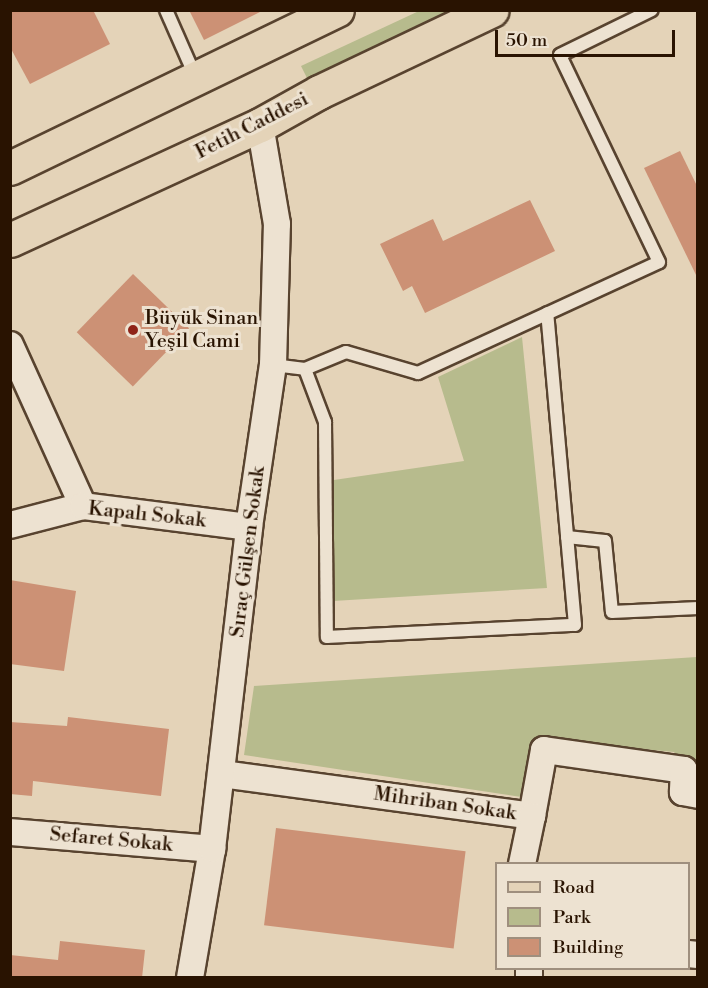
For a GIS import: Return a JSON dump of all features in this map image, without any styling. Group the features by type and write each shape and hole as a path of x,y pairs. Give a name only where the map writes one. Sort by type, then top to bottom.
{"main road":[{"path":"10,168 196,78 298,19 337,10"},
{"name":"Fetih Caddesi","path":"10,240 260,126 319,92 492,10"}],"street":[{"name":"Sıraç Gülşen Sokak","path":"190,978 212,849 249,527 273,365 277,224 260,126"},
{"path":"10,345 82,506"},
{"name":"Kapalı Sokak","path":"10,525 82,506 249,527"},
{"name":"Mihriban Sokak","path":"222,774 532,816 544,750 684,770 683,792 698,795"},
{"path":"522,862 532,816"},
{"name":"Sefaret Sokak","path":"10,832 212,849"}],"lane":[{"path":"166,10 196,78"},
{"path":"273,365 305,369 346,352 418,373 659,262 560,56 651,10"},
{"path":"305,369 325,422 327,637 575,626 547,313"},
{"path":"567,537 605,541 612,612 698,608"}],"green space":[{"path":"419,11 451,11 307,78 301,66"},
{"path":"522,337 547,588 333,601 327,481 464,461 438,377"},
{"path":"697,657 697,788 674,752 535,739 528,798 244,755 254,686"}],"building":[{"path":"10,10 93,10 110,44 30,84 10,47"},
{"path":"189,10 264,10 204,40"},
{"path":"680,151 698,188 698,279 644,168"},
{"path":"530,200 555,251 425,313 412,286 403,291 380,244 433,219 443,241"},
{"name":"Büyük Sinan Yeşil Cami","path":"133,274 189,328 133,386 77,332"},
{"path":"10,580 76,591 64,671 10,664"},
{"path":"68,717 169,729 161,796 33,781 32,796 10,794 10,722 67,726"},
{"path":"276,828 466,851 454,949 264,925"},
{"path":"60,941 145,950 142,978 10,978 10,955 58,960"}],"place":[{"name":"Büyük Sinan Yeşil Cami","path":"133,330"}]}
